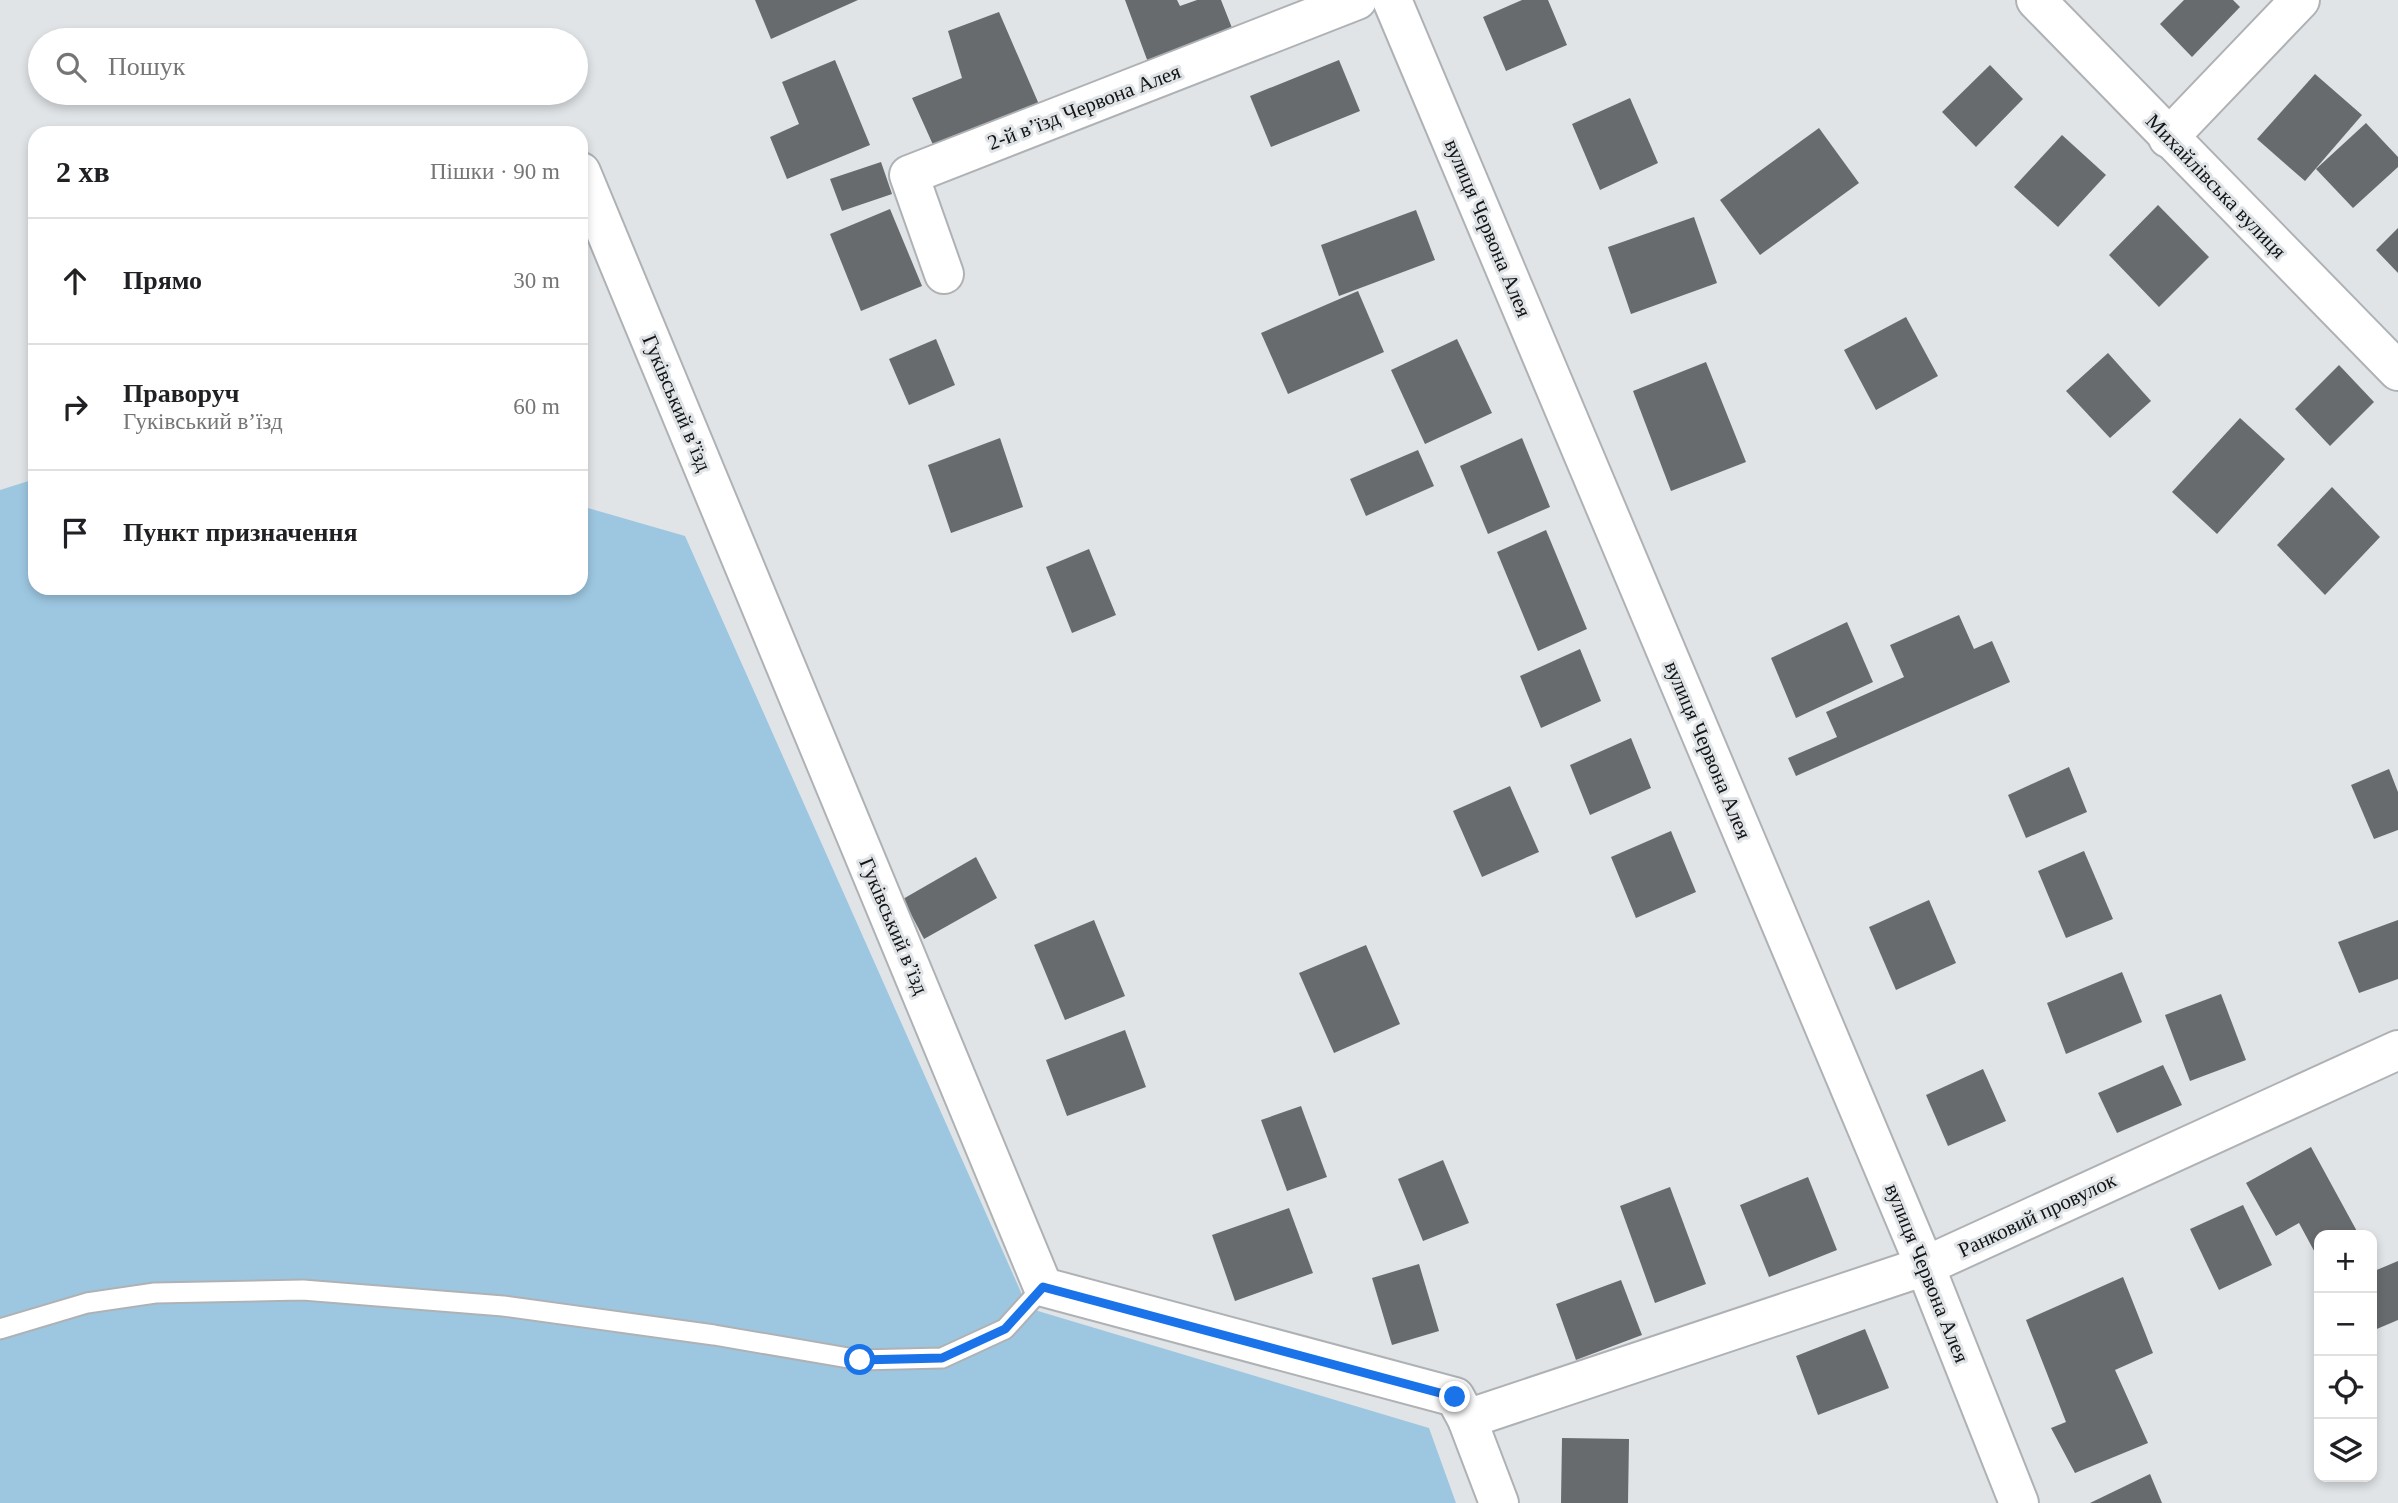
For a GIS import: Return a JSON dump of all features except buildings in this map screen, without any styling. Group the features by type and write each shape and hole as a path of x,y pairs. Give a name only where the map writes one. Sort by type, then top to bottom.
{"street":[{"name":"2-й в’їзд Червона Алея","path":"944,274 909,175 1357,0"},
{"name":"вулиця Червона Алея","path":"1392,0 1925,1266 2019,1503"},
{"name":"Михайлівська вулиця","path":"2036,0 2398,372"},
{"path":"2168,138 2300,0"},
{"name":"Гуківський в’їзд","path":"588,189 1043,1287"},
{"name":"Ранковий провулок","path":"1461,1408 1925,1266 2398,1050"},
{"path":"1043,1287 1461,1408 1499,1503"}],"lane":[{"path":"0,1329 87,1303 155,1293 303,1290 503,1306 714,1335 860,1360 942,1358 1005,1329 1043,1287"}],"shaded area":[{"path":"28,481 28,595 588,595 588,508 685,536 1028,1308 1429,1428 1456,1503 0,1503 0,490"}],"route":[{"path":"860,1360 942,1358 1005,1329 1043,1287 1455,1397"}]}
